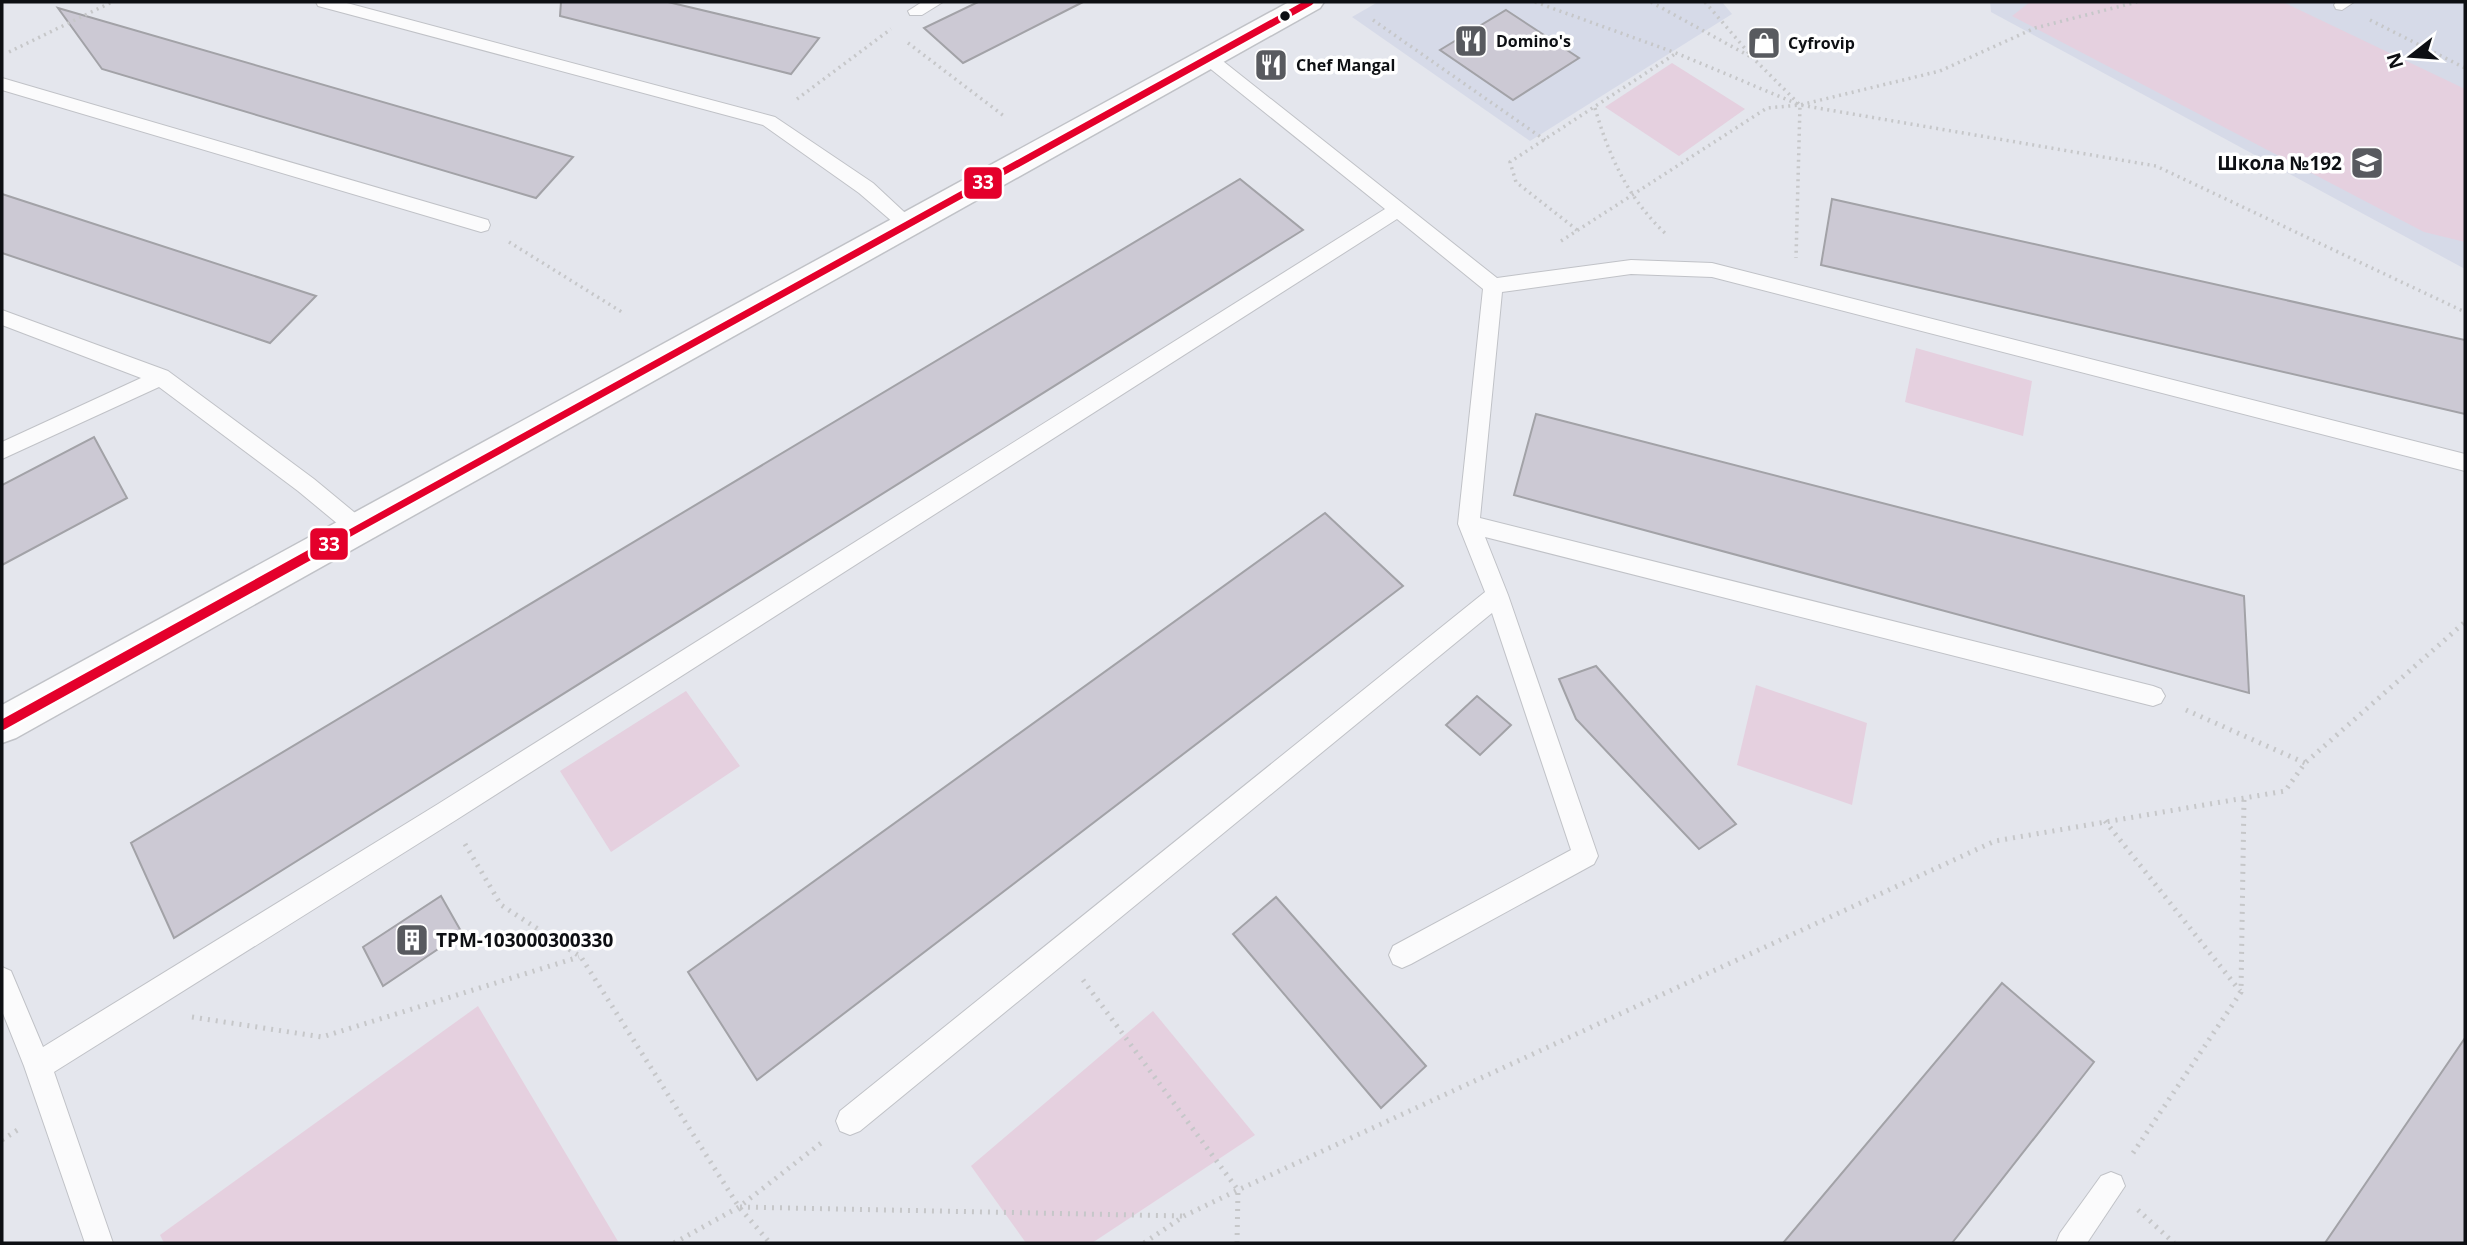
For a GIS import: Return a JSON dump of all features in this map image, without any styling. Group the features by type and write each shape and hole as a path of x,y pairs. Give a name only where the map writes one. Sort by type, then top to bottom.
{"street":[{"path":"2,725 1310,2"}],"lane":[{"path":"324,2 769,121 866,188 908,224"},
{"path":"916,11 935,2"},
{"path":"1208,58 1493,286 1630,267 1712,270 2465,463"},
{"path":"2,84 481,225"},
{"path":"38,1066 129,1007 447,812 1398,211"},
{"path":"1402,955 1585,856 1497,595 1469,524 1493,286"},
{"path":"2,317 161,377 306,485 358,528"},
{"path":"2,452 161,377"},
{"path":"1469,524 2153,696"},
{"path":"850,1121 1497,595"},
{"path":"2,980 38,1066 99,1243"},
{"path":"2070,1243 2111,1186"}],"path":[{"path":"2,55 112,2"},
{"path":"1535,2 1676,53 1800,105 2157,166 2465,312"},
{"path":"1651,2 1754,59"},
{"path":"1705,2 1754,59 1800,105 1795,292"},
{"path":"1556,244 1767,107 1800,105 1940,71 2035,28 2137,2"},
{"path":"2344,3 2465,68"},
{"path":"769,121 916,11"},
{"path":"1373,20 1545,140"},
{"path":"901,38 1004,116"},
{"path":"1577,230 1516,182 1510,162 1676,53"},
{"path":"1595,108 1606,150 1631,196 1660,228 1712,270"},
{"path":"481,225 625,314"},
{"path":"1144,1243 1184,1216 1238,1190 1995,841 2285,791 2305,763 2465,622"},
{"path":"2153,696 2305,763"},
{"path":"2174,1243 2111,1186 2241,992 2245,798"},
{"path":"447,812 501,905 581,957 739,1207 771,1243"},
{"path":"2105,821 2241,992"},
{"path":"1061,951 1238,1190 1237,1243"},
{"path":"129,1007 322,1037 581,957"},
{"path":"674,1243 739,1207 850,1121"},
{"path":"739,1207 1184,1216"}],"shaded area":[{"path":"1378,2 1722,2 1732,14 1530,141 1352,17"},
{"name":"Школа №192","path":"1990,2 2465,2 2465,269 1991,12"},
{"name":"Школа №192","path":"2030,2 2283,2 2465,89 2465,242 2424,232 2012,16"},
{"path":"1672,63 1745,109 1679,156 1605,107"},
{"path":"1916,348 2032,381 2023,436 1905,402"},
{"path":"1756,685 1867,723 1852,805 1737,765"},
{"path":"686,691 740,766 611,852 560,771"},
{"path":"478,1006 619,1243 164,1243 160,1235"},
{"path":"1153,1011 1255,1135 1092,1243 1026,1243 971,1166"}],"building":[{"path":"561,2 668,2 819,38 791,74 560,16"},
{"path":"978,2 1083,2 963,63 924,28"},
{"path":"58,8 573,157 536,198 102,69"},
{"path":"1506,10 1579,58 1513,100 1440,50"},
{"path":"1240,179 1303,230 174,938 131,843"},
{"path":"2,194 316,296 270,343 2,253"},
{"path":"1832,199 2465,340 2465,414 1821,265"},
{"path":"1536,414 2244,596 2249,693 1514,495"},
{"path":"94,437 127,498 2,565 2,485"},
{"path":"1325,513 1403,586 757,1080 688,972"},
{"path":"1596,666 1736,824 1699,849 1576,719 1559,679"},
{"path":"1477,696 1511,725 1480,755 1446,725"},
{"name":"ТРМ-103000300330","path":"441,896 462,933 383,986 363,947"},
{"path":"1276,897 1426,1066 1381,1108 1233,934"},
{"path":"2002,983 2094,1062 1952,1243 1783,1243"},
{"path":"2465,1038 2465,1243 2325,1243"}],"transit line":[{"name":"33","path":"2,725 1310,2"}],"place":[{"name":"Domino's","path":"1471,41"},
{"name":"Cyfrovip","path":"1764,43"},
{"name":"Chef Mangal","path":"1271,65"},
{"name":"Школа №192","path":"2367,163"},
{"name":"ТРМ-103000300330","path":"412,940"}]}
